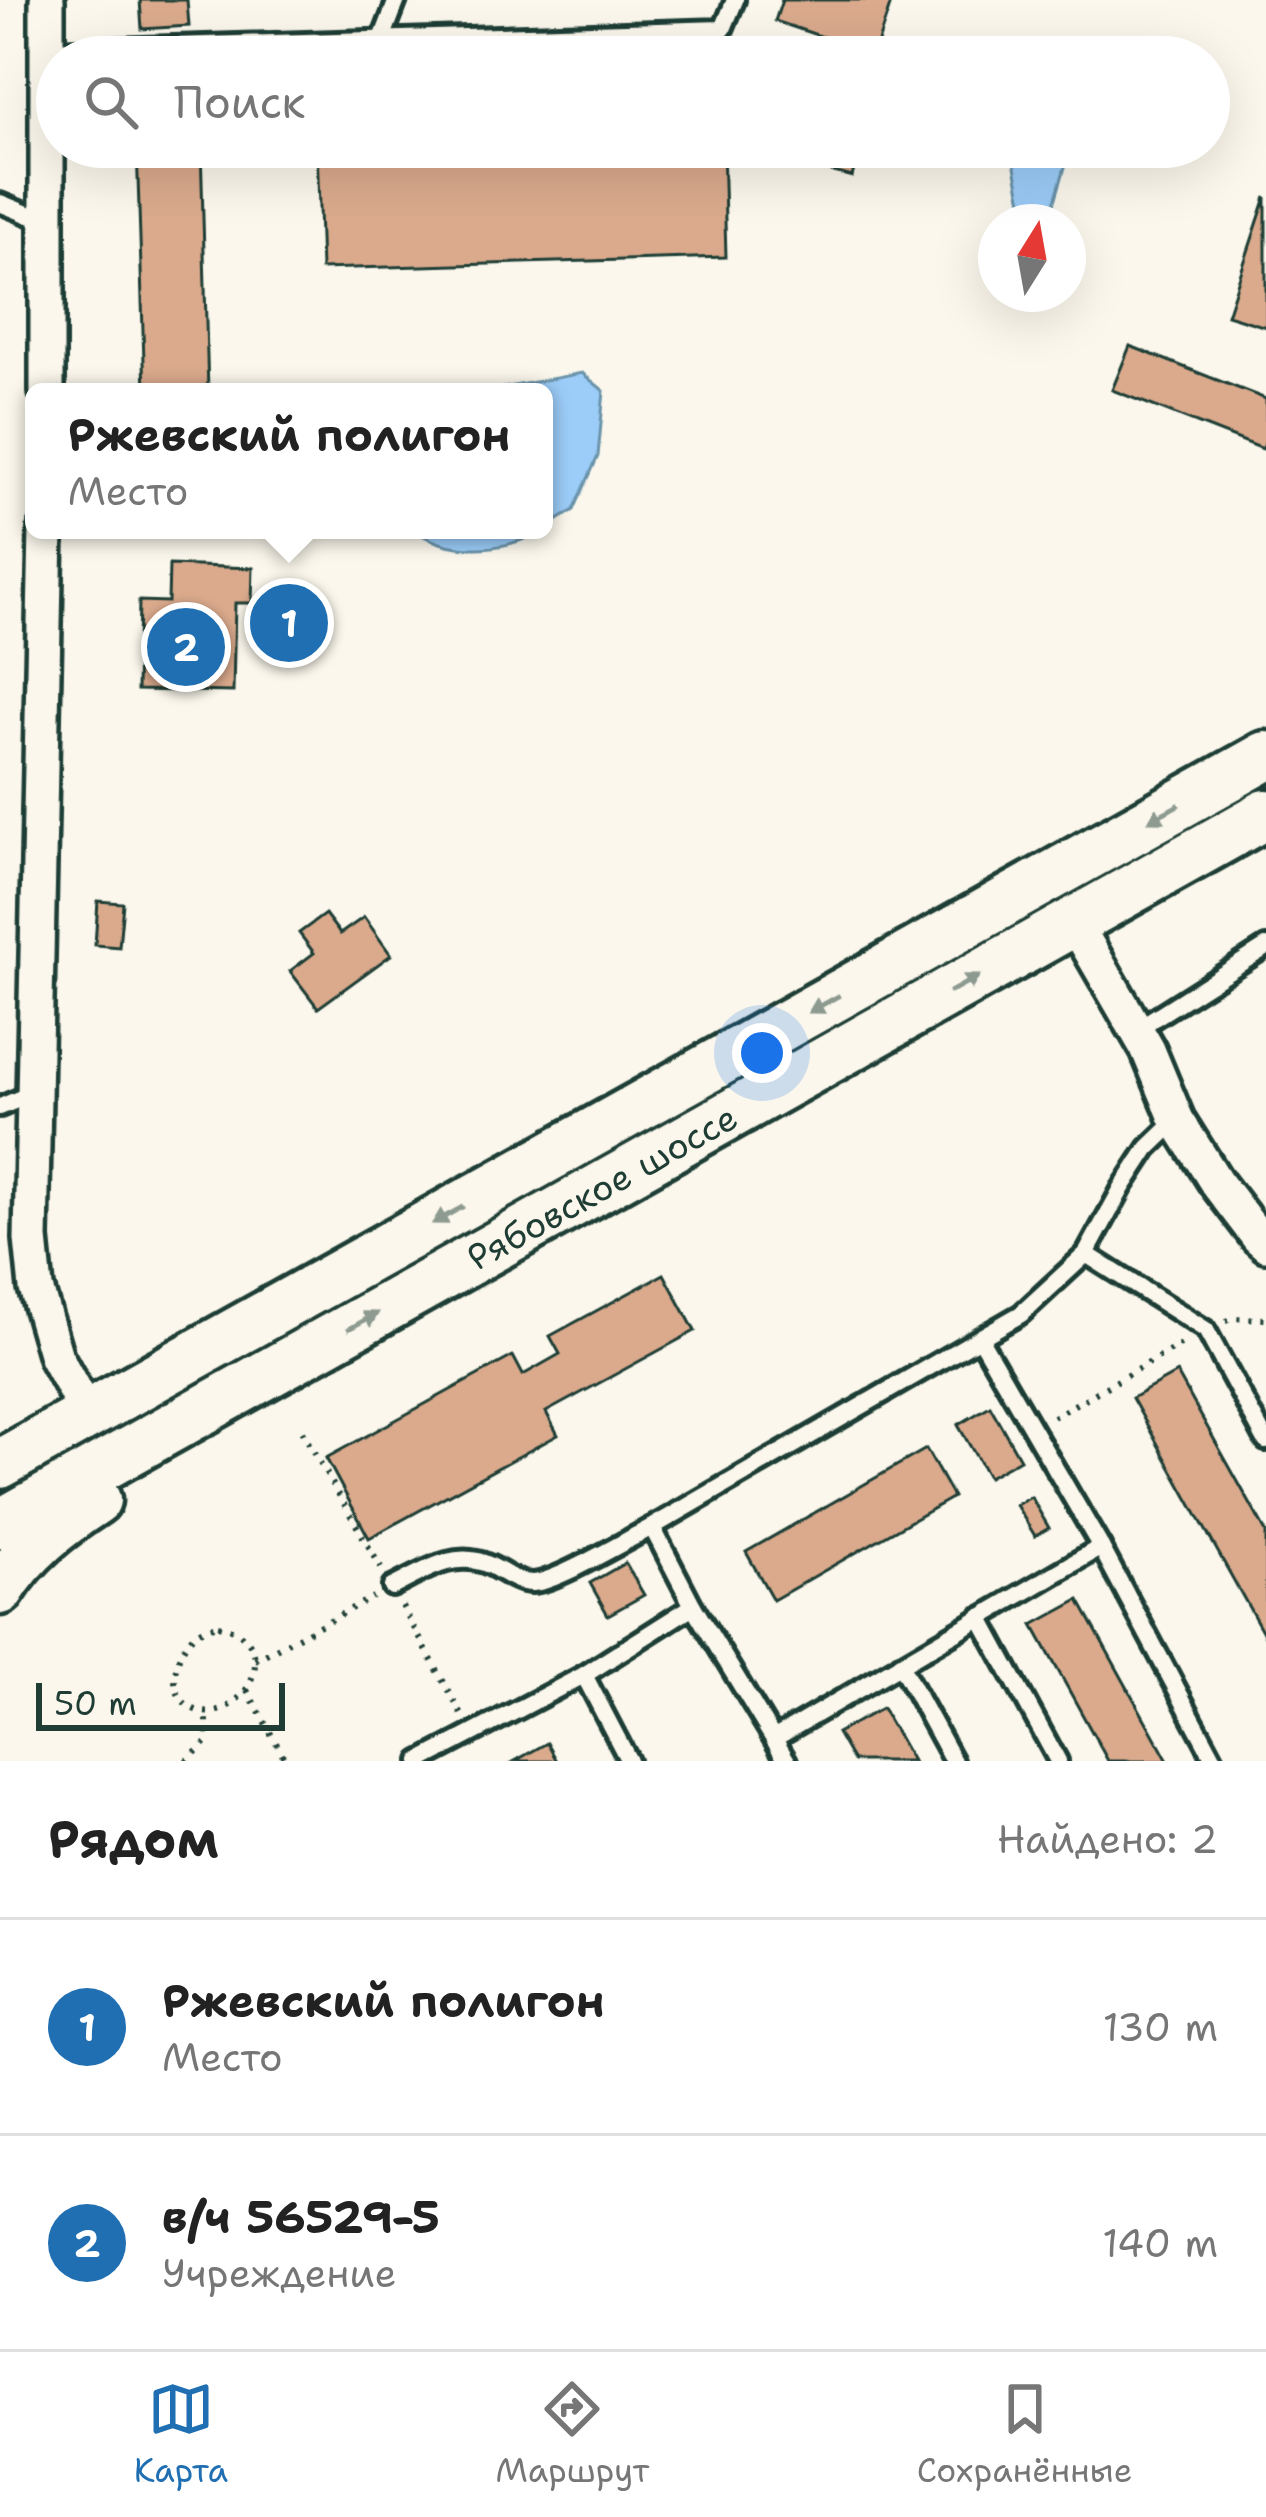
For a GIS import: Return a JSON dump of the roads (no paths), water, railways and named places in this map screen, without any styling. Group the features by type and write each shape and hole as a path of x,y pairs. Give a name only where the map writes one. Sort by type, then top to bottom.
{"main road":[{"name":"Рябовское шоссе","path":"0,1464 1266,756"},
{"name":"Рябовское шоссе","path":"0,1524 1266,814"},
{"path":"0,1590 17,1564 59,1525 200,1436 262,1378"},
{"path":"0,1451 80,1420"}],"street":[{"path":"47,0 47,36"},
{"path":"47,168 47,383"},
{"path":"46,539 32,1239 36,1288 80,1420"},
{"path":"1074,922 1137,1029 1177,1120 1216,1182 1266,1244"}],"lane":[{"path":"383,36 397,0"},
{"path":"484,36 723,29 735,0"},
{"path":"0,203 47,222"},
{"path":"1137,1029 1266,947"},
{"path":"0,1107 33,1094"},
{"path":"392,1587 448,1560 470,1558 511,1578 531,1583 550,1579 652,1527 980,1339 1021,1314 1086,1254 1148,1148 1177,1120"},
{"path":"1086,1254 1206,1330 1266,1441"},
{"path":"980,1339 1101,1547 1215,1761"},
{"path":"652,1527 788,1761"},
{"path":"775,1738 1101,1547"},
{"path":"428,1759 584,1675 694,1606"},
{"path":"980,1617 1058,1761"},
{"path":"900,1664 953,1761"},
{"path":"584,1675 629,1761"}],"water":[{"path":"1015,168 1065,168 1054,204 1023,204"},
{"path":"582,373 604,391 598,456 574,510 553,523 553,383 529,383"},
{"path":"432,539 524,539 496,547"}],"place":[{"name":"Ржевский полигон","path":"289,623"},
{"name":"в/ч 56529-5","path":"186,647"}]}
